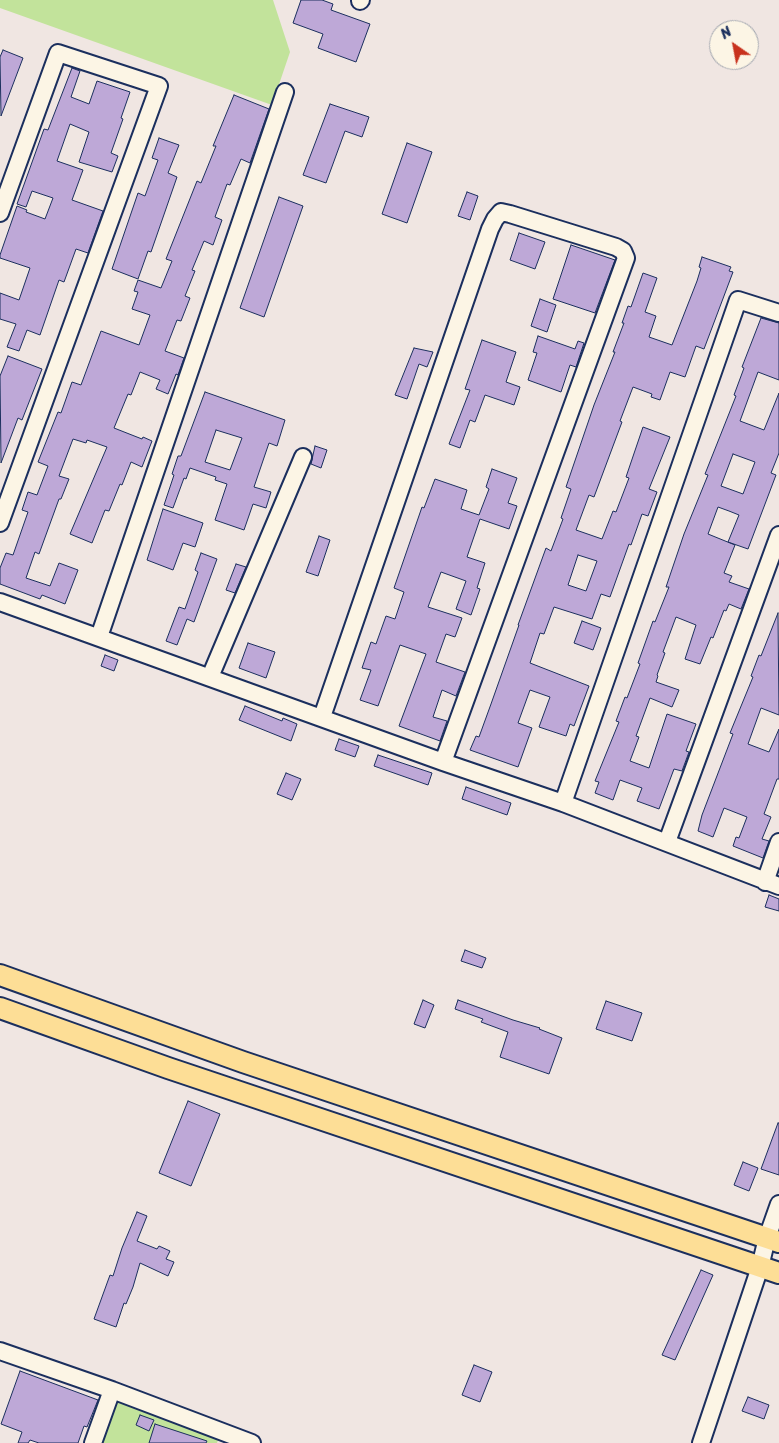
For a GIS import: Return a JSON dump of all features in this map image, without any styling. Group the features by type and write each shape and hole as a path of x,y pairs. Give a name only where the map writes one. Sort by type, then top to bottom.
{"main road":[{"path":"0,975 211,1051 773,1240"},
{"path":"0,1008 168,1068 770,1270"},
{"path":"168,1068 179,1039"},
{"path":"201,1079 211,1051"}],"street":[{"path":"0,213 58,53 159,86 0,523"},
{"path":"99,637 285,92"},
{"path":"322,717 495,219 501,212 510,214 616,247 623,251 626,258 443,762"},
{"path":"563,803 738,300 779,313"},
{"path":"210,677 303,456"},
{"path":"667,842 779,535"},
{"path":"0,602 443,762 563,803 772,884 779,842"},
{"path":"701,1443 770,1270 779,1204"},
{"path":"0,1352 112,1390 219,1437 252,1443"},
{"path":"94,1443 112,1390"}],"green space":[{"path":"0,0 273,0 290,52 272,105 0,8"},
{"path":"112,1390 221,1431 217,1443 93,1443"}],"building":[{"path":"301,0 322,0 333,4 331,10 370,24 356,62 318,48 323,34 293,23"},
{"path":"3,50 23,58 1,116 0,57"},
{"path":"72,68 80,71 71,97 89,104 97,81 130,92 111,153 118,156 112,172 79,162 89,132 70,124 57,161 83,170 72,200 103,211 88,253 76,249 64,282 59,280 40,335 27,330 19,351 7,347 16,324 0,319 0,293 19,300 30,268 0,258 0,255 17,206 27,210 26,212 45,219 53,198 32,191 26,207 17,204 44,129 48,130"},
{"path":"234,95 269,109 250,163 241,159 230,185 227,184 215,217 222,220 213,245 204,241 192,270 195,271 185,296 190,298 181,321 177,320 165,351 184,358 178,375 176,374 168,394 156,389 160,380 140,372 131,395 128,394 114,428 152,441 142,467 131,462 109,511 105,510 92,543 70,534 107,447 87,440 86,443 73,439 59,476 69,479 61,499 59,499 39,554 35,552 26,578 50,586 59,563 78,570 65,604 42,595 40,599 0,584 0,568 6,553 13,555 28,512 22,510 28,492 37,495 48,466 38,462 58,412 61,413 72,382 81,385 101,331 139,345 150,315 132,309 138,292 134,291 138,280 161,288 172,261 166,259 197,181 201,183 216,146 213,146"},
{"path":"330,104 369,117 362,137 345,131 326,183 303,175"},
{"path":"159,138 179,145 168,173 177,177 151,252 148,251 138,279 112,269 138,193 145,196 158,160 152,158"},
{"path":"407,143 432,152 407,223 382,214"},
{"path":"467,192 478,196 470,220 458,216"},
{"path":"279,197 303,206 264,317 240,308"},
{"path":"519,233 545,242 535,269 510,260"},
{"path":"571,245 615,260 595,313 553,299"},
{"path":"702,257 731,267 729,271 733,272 704,349 696,346 685,377 670,372 660,400 651,397 652,394 633,387 594,497 589,495 576,530 602,539 613,511 616,512 629,478 626,477 643,427 670,437 649,489 657,492 648,516 642,514 610,597 601,594 592,619 554,607 544,634 540,633 530,663 589,686 574,726 570,724 566,736 539,727 550,697 530,690 518,723 532,728 518,767 470,750 476,736 479,737 546,548 551,551 563,519 561,518 571,489 566,487 594,405 615,352 613,352 628,306 631,307 643,273 657,278 645,312 656,316 649,337 672,345 697,281 701,268 699,267","holes":["578,555 597,561 586,591 568,585"]},
{"path":"540,299 556,305 547,332 531,326"},
{"path":"761,318 779,323 779,380 758,372 740,421 764,430 779,393 779,453 771,473 776,475 748,549 728,542 739,515 729,511 718,507 708,534 735,545 724,573 732,576 729,582 749,589 741,609 729,604 726,611 724,610 700,664 685,659 696,625 676,617 663,652 665,653 656,682 679,690 672,707 650,698 636,736 639,737 630,761 649,768 667,714 696,724 686,751 689,752 682,771 674,769 659,809 637,801 642,788 620,780 613,800 595,793 599,782 595,781 619,722 616,721 640,664 638,663 653,621 655,622 669,587 666,587 684,534 708,475 705,474 736,396 734,395 744,368 742,367","holes":["733,454 755,462 743,494 721,486"]},
{"path":"538,336 575,349 578,341 584,343 576,367 570,365 561,392 528,380 537,353 533,352"},
{"path":"482,340 516,352 506,382 520,387 514,405 485,395 475,422 470,420 460,448 449,444 470,390 465,389"},
{"path":"414,348 433,352 427,367 419,364 407,399 395,395"},
{"path":"8,356 42,369 22,420 18,418 1,463 0,376"},
{"path":"205,392 285,420 277,446 269,443 254,487 271,492 266,508 253,504 244,530 215,520 227,484 215,480 216,477 190,468 186,479 184,478 173,508 164,505 178,456 181,456","holes":["216,430 242,438 230,470 205,462"]},
{"path":"315,446 327,450 321,468 311,464"},
{"path":"492,469 517,478 508,503 517,506 509,529 480,519 467,557 485,563 477,588 480,589 471,615 456,609 466,581 441,572 428,607 462,618 455,637 446,634 436,662 465,672 456,696 442,690 433,717 447,721 440,741 399,726 426,654 400,645 378,706 360,700 371,670 362,668 371,642 376,644 386,616 395,619 404,592 394,588 422,507 424,508 435,479 467,490 461,509 479,515 489,489 486,487"},
{"path":"163,509 203,523 195,547 183,543 173,570 147,560"},
{"path":"319,536 330,540 318,576 306,572"},
{"path":"201,553 217,559 194,622 187,619 177,645 166,641 179,607 185,609 198,572 195,570"},
{"path":"236,564 246,567 235,593 226,590"},
{"path":"778,613 779,715 761,708 748,744 769,752 779,729 779,779 777,779 764,814 771,817 762,839 769,841 763,858 733,846 736,837 739,838 747,817 724,808 713,837 698,831 702,815 733,734 730,733 753,677 751,676 759,655 761,656"},
{"path":"582,621 601,628 593,650 574,643"},
{"path":"248,643 275,652 266,678 239,668"},
{"path":"105,655 118,660 114,671 101,666"},
{"path":"245,706 282,721 283,718 297,724 291,741 239,720"},
{"path":"339,739 359,746 355,757 335,750"},
{"path":"378,755 432,773 428,785 374,766"},
{"path":"286,773 301,779 292,800 277,794"},
{"path":"466,787 511,803 507,815 462,799"},
{"path":"769,895 779,899 779,911 765,907"},
{"path":"465,950 486,958 482,968 461,961"},
{"path":"423,1000 434,1005 425,1028 414,1024"},
{"path":"458,1000 540,1028 562,1038 549,1074 500,1057 508,1032 481,1022 483,1019 455,1009"},
{"path":"606,1001 642,1013 632,1041 596,1029"},
{"path":"188,1101 220,1114 191,1186 159,1173"},
{"path":"779,1123 779,1175 761,1169"},
{"path":"743,1162 758,1168 749,1191 734,1185"},
{"path":"137,1212 147,1216 137,1241 157,1249 159,1246 170,1251 166,1259 174,1262 168,1276 140,1263 133,1287 126,1304 124,1303 116,1327 94,1319 110,1275 113,1276"},
{"path":"701,1270 713,1275 675,1360 662,1355"},
{"path":"474,1365 492,1372 480,1402 462,1395"},
{"path":"20,1371 98,1400 87,1427 84,1426 78,1443 39,1443 30,1440 28,1443 18,1443 22,1432 1,1424"},
{"path":"748,1397 769,1405 764,1419 742,1411"},
{"path":"140,1415 154,1420 149,1431 136,1425"},
{"path":"155,1424 207,1441 206,1443 149,1443"}]}
